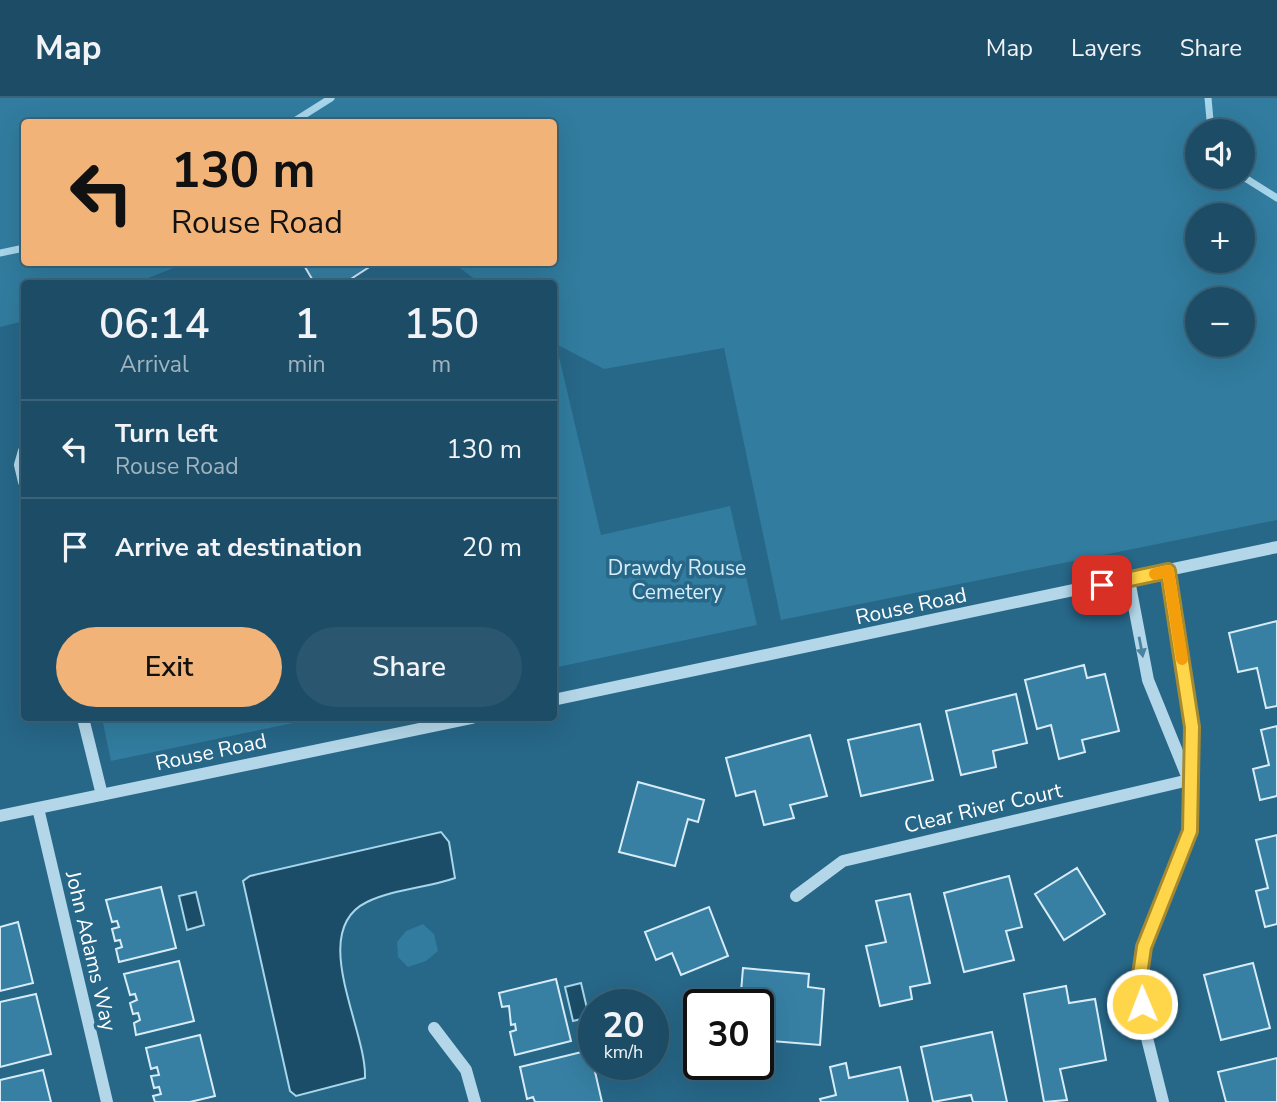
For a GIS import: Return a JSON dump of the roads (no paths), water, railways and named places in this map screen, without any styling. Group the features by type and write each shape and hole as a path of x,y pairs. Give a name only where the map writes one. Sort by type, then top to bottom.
{"street":[{"name":"Rouse Road","path":"557,700 1277,547"},
{"path":"1163,1102 1144,1026 1139,982 1144,947 1190,831 1192,727 1168,571"},
{"path":"1129,580 1148,680 1189,780"},
{"path":"84,721 102,795"},
{"name":"Rouse Road","path":"0,816 458,721"},
{"name":"Clear River Court","path":"796,896 844,861 1189,780"},
{"name":"John Adams Way","path":"38,808 107,1102"},
{"path":"434,1028 466,1070 475,1102"}],"waterway":[{"path":"298,119 331,98"},
{"path":"1208,98 1210,119"},
{"path":"1255,184 1277,198"},
{"path":"0,253 21,249"}],"park label":[{"name":"Drawdy Rouse Cemetery","path":"677,580"}]}
